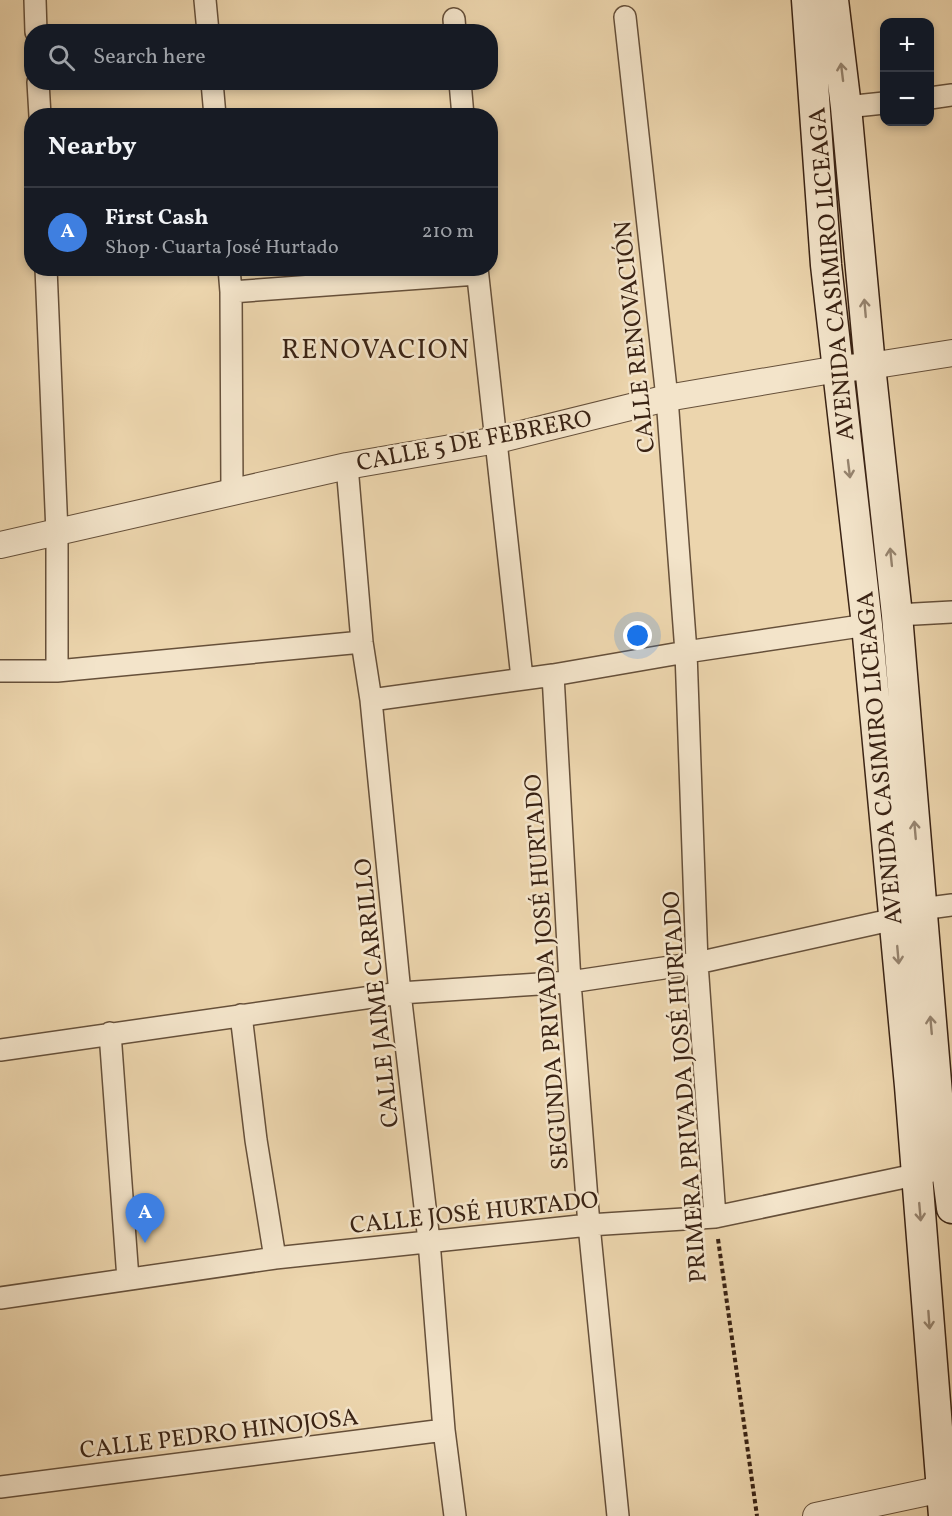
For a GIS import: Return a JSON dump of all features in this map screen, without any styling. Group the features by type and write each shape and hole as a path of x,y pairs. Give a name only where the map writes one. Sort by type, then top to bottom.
{"main road":[{"name":"AVENIDA CASIMIRO LICEAGA","path":"807,0 826,265 867,625 908,914 950,1169 952,1208"},
{"name":"AVENIDA CASIMIRO LICEAGA","path":"833,0 846,107 870,366 897,615 916,1174 946,1498"}],"street":[{"path":"35,0 36,24"},
{"path":"205,0 207,24"},
{"name":"CALLE RENOVACIÓN","path":"625,17 668,398 686,652"},
{"path":"38,90 39,108"},
{"path":"213,90 214,108"},
{"path":"461,90 462,108"},
{"path":"934,97 952,95"},
{"path":"846,107 880,104"},
{"path":"46,276 57,533 57,671"},
{"path":"230,276 232,491"},
{"path":"231,292 418,276"},
{"path":"478,276 522,678"},
{"name":"CALLE 5 DE FEBRERO","path":"0,545 347,466 496,440 668,398 952,352"},
{"name":"CALLE JAIME CARRILLO","path":"347,466 362,642 371,700 400,993 429,1241 444,1430 455,1516"},
{"path":"897,615 952,612"},
{"path":"371,700 553,675 867,625"},
{"path":"0,671 57,671 362,642"},
{"name":"PRIMERA PRIVADA JOSÉ HURTADO","path":"686,652 697,963 715,1217"},
{"name":"SEGUNDA PRIVADA JOSÉ HURTADO","path":"553,675 570,982 589,1225 618,1516"},
{"path":"0,1050 400,993 570,982 697,963 952,904"},
{"path":"241,1015 256,1140 275,1258"},
{"path":"110,1033 128,1279"},
{"name":"CALLE JOSÉ HURTADO","path":"0,1298 275,1258 589,1225 715,1217 916,1174 950,1169"},
{"name":"CALLE PEDRO HINOJOSA","path":"0,1487 444,1430"},
{"path":"816,1516 899,1497 946,1498"},
{"path":"878,1516 899,1497"}],"path":[{"name":"PRIMERA PRIVADA JOSÉ HURTADO","path":"715,1217 757,1516"}],"place":[{"name":"First Cash","path":"145,1243"}],"district":[{"name":"RENOVACION","path":"376,349"}]}
